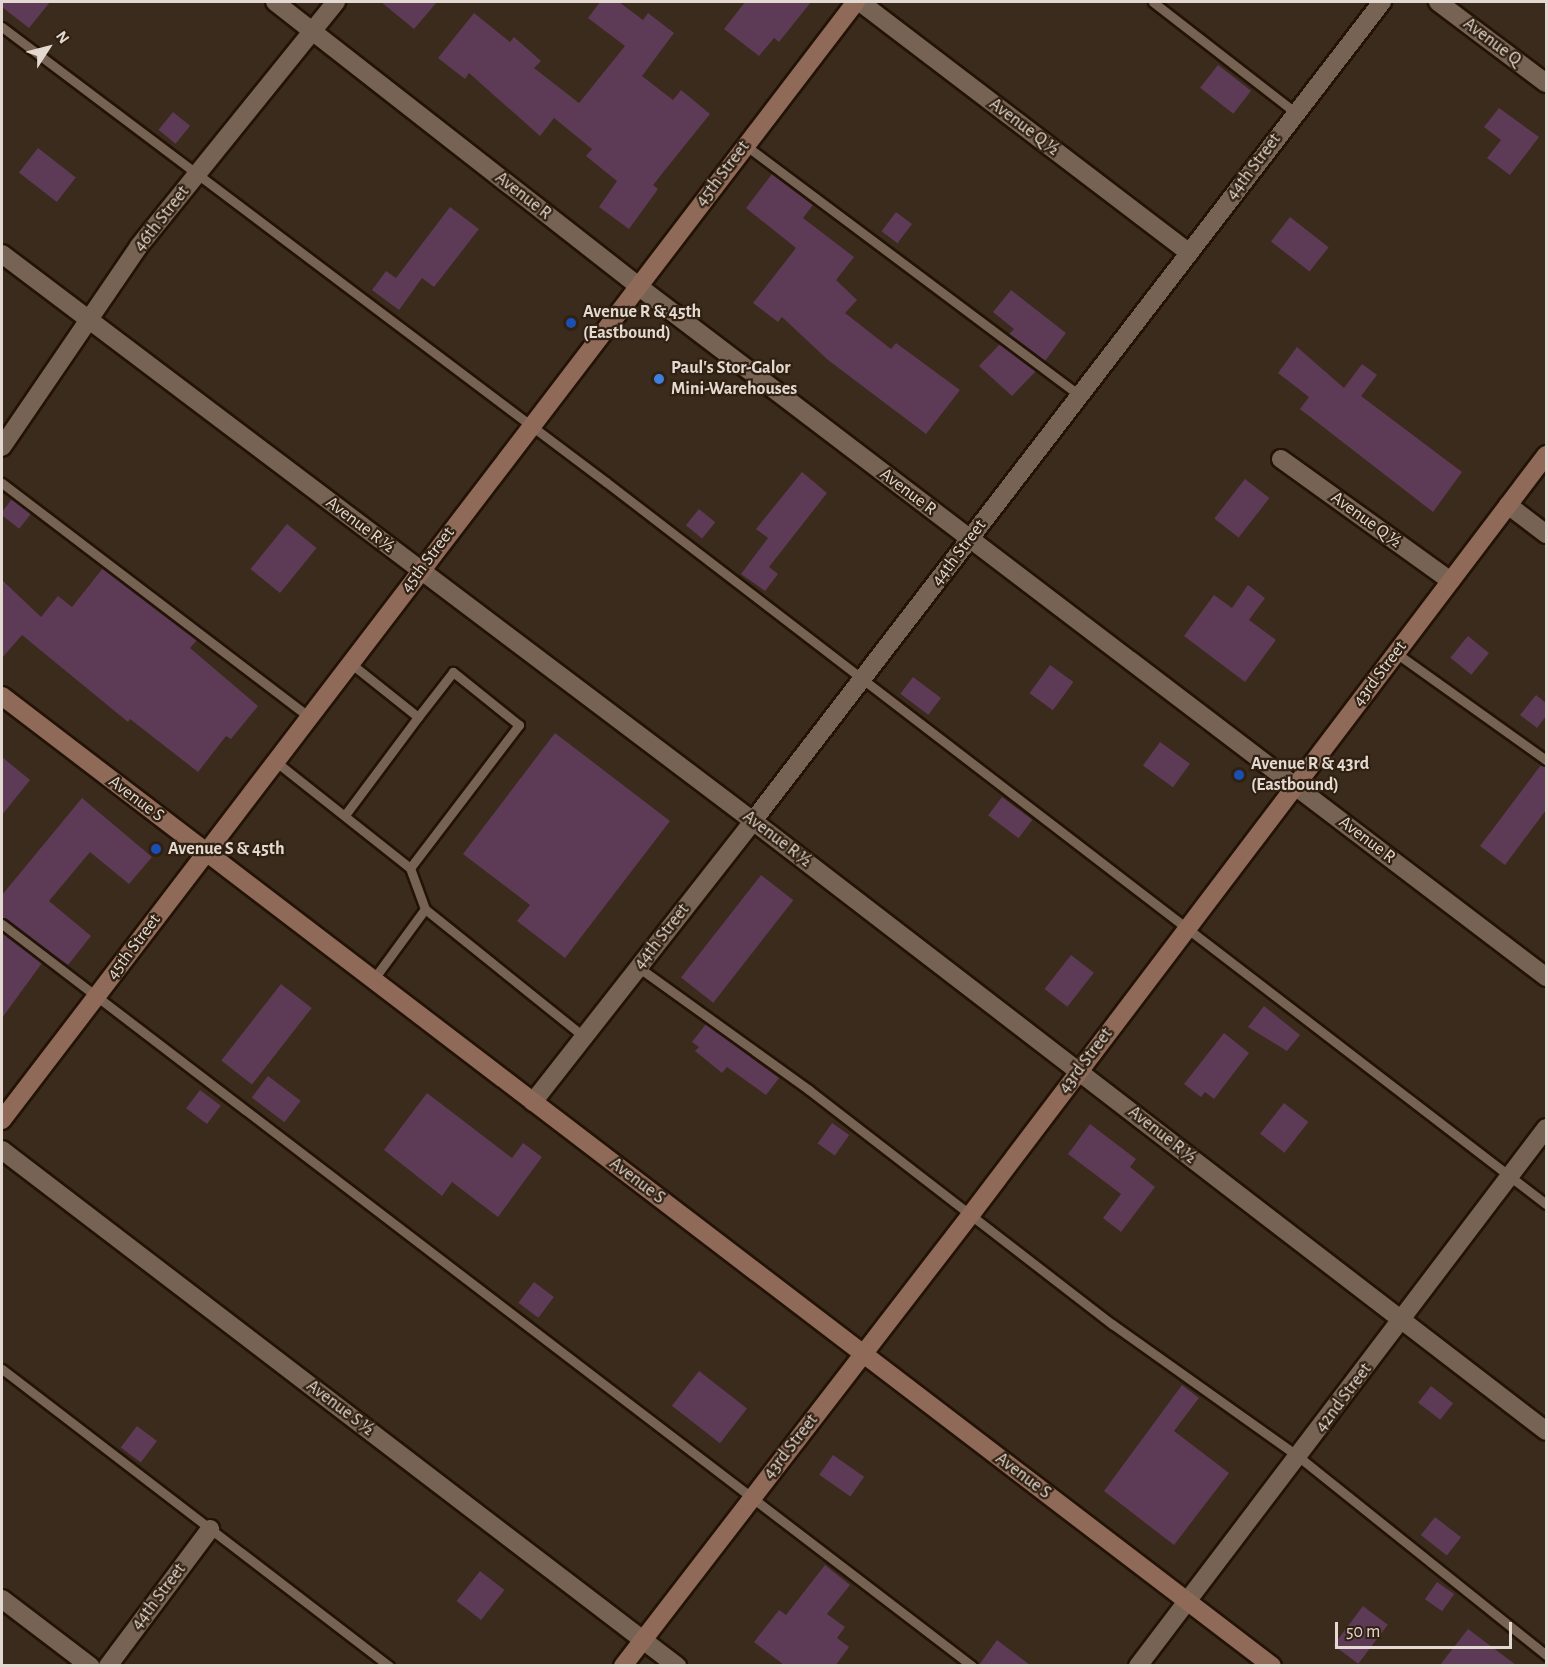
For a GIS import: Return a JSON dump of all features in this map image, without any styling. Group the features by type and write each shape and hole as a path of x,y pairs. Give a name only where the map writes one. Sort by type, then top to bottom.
{"main road":[{"name":"45th Street","path":"2,1120 745,145 858,2"},
{"name":"43rd Street","path":"623,1665 972,1213 1546,455"},
{"name":"Avenue S","path":"2,696 1272,1665"}],"street":[{"name":"Avenue R","path":"275,2 638,286 1546,977"},
{"name":"46th Street","path":"2,447 89,318 197,174 336,2"},
{"name":"Avenue Q ½","path":"858,2 1189,253"},
{"name":"44th Street","path":"533,1102 753,821 1382,2"},
{"name":"Avenue Q","path":"1438,2 1546,83"},
{"name":"Avenue R ½","path":"2,254 753,821 1546,1431"},
{"name":"Avenue Q ½","path":"1281,459 1450,581"},
{"path":"1509,505 1546,534"},
{"name":"42nd Street","path":"1138,1665 1299,1457 1546,1128"},
{"name":"Avenue S ½","path":"2,1150 677,1665"},
{"name":"44th Street","path":"108,1665 210,1529"},
{"path":"2,1599 90,1665"}],"lane":[{"path":"1153,2 1296,113"},
{"path":"2,27 531,426 1546,1204"},
{"path":"745,145 1079,395"},
{"path":"2,483 309,717"},
{"path":"1396,653 1546,760"},
{"path":"350,663 418,717"},
{"path":"345,815 453,672 519,725 410,868"},
{"path":"275,761 410,868 425,909 584,1037"},
{"path":"373,980 425,909"},
{"path":"2,924 972,1665"},
{"path":"638,967 972,1213 1112,1324 1299,1457 1546,1655"},
{"path":"2,1369 389,1665"}],"building":[{"path":"2,2 50,2 29,28 2,7"},
{"path":"381,2 437,2 414,29"},
{"path":"600,2 619,2 643,20 648,13 674,33 642,76 673,100 681,90 710,114 653,185 658,189 629,229 599,207 617,181 586,156 592,149 554,118 540,136 469,73 465,79 438,58 474,13 510,42 514,37 541,61 534,68 579,103 625,46 588,18"},
{"path":"745,2 811,2 779,42 774,38 759,56 724,29"},
{"path":"1218,65 1251,91 1233,114 1200,88"},
{"path":"1499,108 1539,137 1510,175 1487,158 1501,140 1484,127"},
{"path":"173,112 190,126 176,144 159,130"},
{"path":"38,148 76,178 57,202 19,172"},
{"path":"772,174 813,205 803,218 854,257 836,280 857,300 845,313 891,349 896,343 960,390 926,434 828,360 782,317 778,322 753,303 796,248 746,208"},
{"path":"450,207 479,229 434,287 422,278 399,310 372,290 386,271 396,278"},
{"path":"896,212 912,224 898,243 882,231"},
{"path":"1290,217 1329,247 1310,272 1271,241"},
{"path":"1011,290 1066,333 1045,361 1009,334 1014,329 993,312"},
{"path":"1000,344 1036,371 1012,396 979,366"},
{"path":"1297,347 1344,388 1362,364 1377,375 1361,396 1462,472 1433,512 1300,409 1309,397 1278,373"},
{"path":"802,472 827,493 769,567 778,574 765,591 741,574 768,538 756,529"},
{"path":"1245,479 1269,498 1239,537 1214,518"},
{"path":"12,499 31,514 19,529 2,515 2,512"},
{"path":"699,509 715,522 702,539 686,525"},
{"path":"287,524 317,548 280,593 250,569"},
{"path":"103,568 197,640 190,648 258,706 231,739 226,736 198,772 130,719 128,722 22,635 2,658 2,580 41,617 58,596 72,607"},
{"path":"1248,585 1265,598 1249,620 1276,640 1245,682 1184,636 1214,595 1232,608"},
{"path":"1468,636 1489,653 1471,675 1450,658"},
{"path":"1050,665 1073,682 1053,710 1029,693"},
{"path":"913,677 941,698 928,715 900,694"},
{"path":"1536,695 1546,703 1546,716 1537,728 1520,715"},
{"path":"555,733 670,821 565,958 517,921 530,905 463,854"},
{"path":"1160,742 1190,764 1173,787 1143,765"},
{"path":"2,757 30,780 2,815"},
{"path":"1541,765 1546,767 1546,810 1505,865 1480,846"},
{"path":"1002,797 1032,820 1019,838 988,815"},
{"path":"82,798 152,857 129,884 90,852 49,901 91,936 68,965 2,917 2,895"},
{"path":"761,875 793,900 713,1003 681,977"},
{"path":"2,932 42,963 2,1018"},
{"path":"1071,955 1094,973 1067,1007 1045,989"},
{"path":"281,984 312,1008 252,1084 221,1060"},
{"path":"1264,1006 1300,1035 1287,1051 1248,1027"},
{"path":"706,1024 779,1078 766,1095 727,1067 722,1073 695,1051 699,1047 692,1042"},
{"path":"1224,1033 1249,1053 1214,1099 1205,1092 1201,1097 1184,1084"},
{"path":"268,1076 301,1101 284,1122 252,1098"},
{"path":"200,1090 221,1106 207,1124 186,1108"},
{"path":"427,1093 512,1158 523,1143 542,1157 498,1217 452,1182 442,1196 384,1150"},
{"path":"1284,1103 1308,1122 1284,1153 1260,1134"},
{"path":"832,1123 849,1135 835,1156 818,1143"},
{"path":"1090,1124 1136,1159 1130,1167 1155,1187 1121,1232 1103,1218 1121,1194 1068,1154"},
{"path":"534,1282 554,1297 538,1318 518,1303"},
{"path":"699,1371 747,1409 720,1443 672,1406"},
{"path":"1182,1385 1199,1398 1174,1431 1229,1473 1174,1545 1104,1491"},
{"path":"1431,1386 1453,1403 1440,1420 1418,1403"},
{"path":"137,1426 157,1441 141,1463 121,1448"},
{"path":"833,1455 864,1477 850,1496 819,1475"},
{"path":"1435,1517 1461,1537 1447,1555 1421,1535"},
{"path":"825,1565 850,1585 827,1614 845,1627 837,1638 849,1647 836,1665 784,1665 754,1642 779,1610 786,1615"},
{"path":"480,1571 504,1590 481,1620 457,1601"},
{"path":"1437,1582 1454,1594 1442,1611 1425,1599"},
{"path":"1363,1606 1388,1625 1358,1664 1334,1645"},
{"path":"1468,1629 1516,1665 1440,1665"},
{"path":"997,1640 1030,1665 979,1665"}],"place":[{"name":"Avenue R & 45th (Eastbound)","path":"571,323"},
{"name":"Paul's Stor-Galor Mini-Warehouses","path":"659,379"},
{"name":"Avenue R & 43rd (Eastbound)","path":"1239,775"},
{"name":"Avenue S & 45th","path":"156,849"}]}
